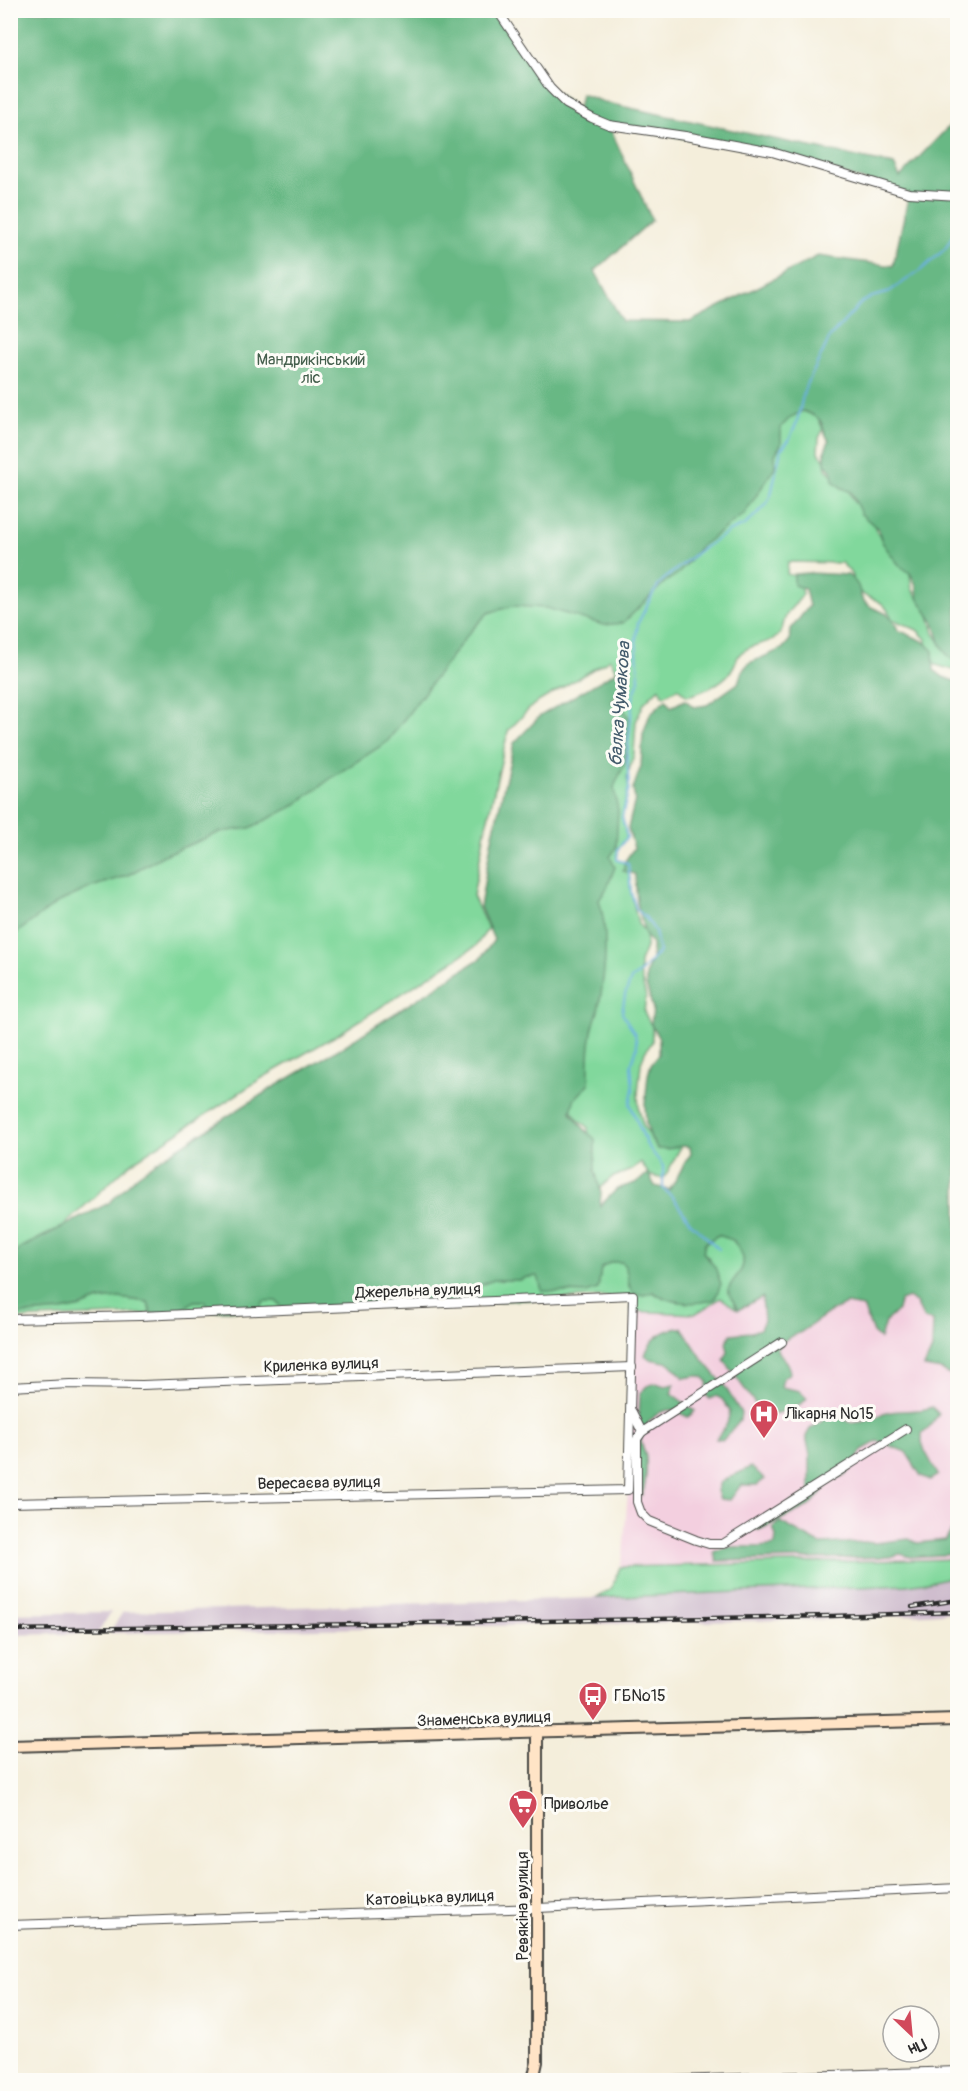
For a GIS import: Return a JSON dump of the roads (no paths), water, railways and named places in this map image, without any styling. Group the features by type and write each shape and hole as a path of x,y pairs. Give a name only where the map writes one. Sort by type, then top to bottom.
{"main road":[{"name":"Знаменська вулиця","path":"10,1746 957,1720"},
{"name":"Ревякіна вулиця","path":"533,2080 537,2062 537,1732"}],"street":[{"path":"497,10 550,88 566,104 609,125 772,152 909,193 957,196"},
{"name":"Джерельна вулиця","path":"10,1319 140,1316 633,1295 628,1490"},
{"path":"782,1342 642,1432 637,1439 637,1502 641,1513 649,1521 709,1544 723,1544 906,1429"},
{"name":"Криленка вулиця","path":"10,1387 632,1367"},
{"path":"631,1411 642,1432"},
{"name":"Вересаєва вулиця","path":"10,1503 628,1490"},
{"name":"Катовіцька вулиця","path":"10,1925 538,1908 957,1888"},
{"path":"672,2080 761,2079 957,2071"}],"waterway":[{"name":"балка Чумакова","path":"719,1249 690,1222 663,1188 663,1166 647,1145 630,1104 633,1090 631,1065 637,1047 635,1034 622,1013 625,995 631,979 640,973 659,952 655,931 636,909 631,892 628,863 617,860 618,849 627,837 622,817 629,788 627,756 633,698 639,680 636,638 638,623 662,581 700,550 730,531 745,525 765,506 771,495 781,449 789,440 797,422 804,391 830,337 861,303 887,293 921,270 945,249 958,227"}],"railway":[{"path":"912,1607 958,1600"},
{"path":"10,1630 958,1612"}],"place":[{"name":"Лікарня №15","path":"764,1440"},
{"name":"ГБ№15","path":"593,1722"},
{"name":"Приволье","path":"523,1830"}],"park label":[{"name":"Мандрикінський ліс","path":"311,369"}]}
